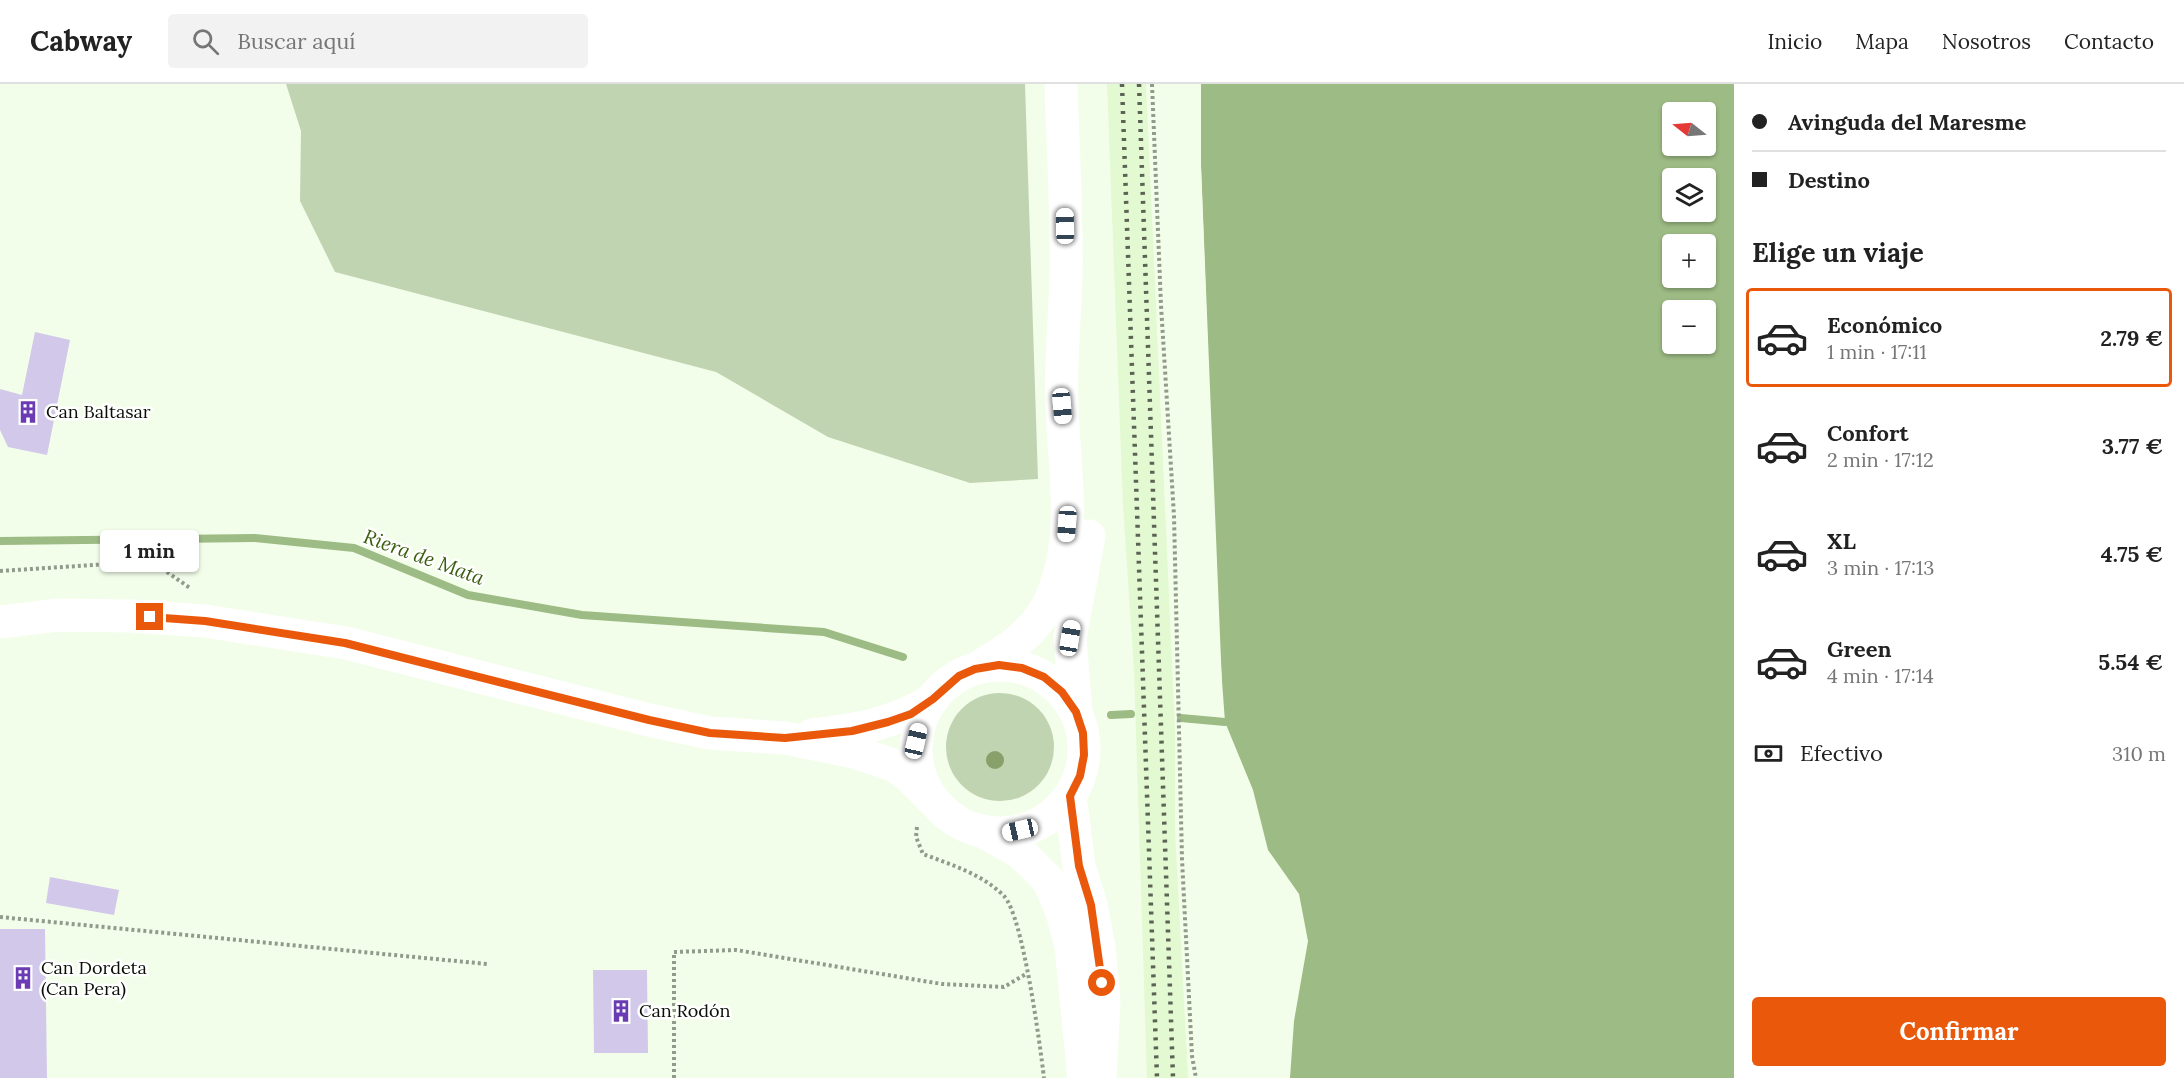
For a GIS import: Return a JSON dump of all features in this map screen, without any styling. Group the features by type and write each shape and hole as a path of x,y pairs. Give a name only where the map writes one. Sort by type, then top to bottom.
{"main road":[{"path":"936,803 924,785 917,763 916,741 922,719 933,699 944,686 1016,645 1034,628 1050,600 1062,565 1068,508 1062,406 1066,274 1061,84"},
{"path":"982,831 1007,833 1032,827 1053,814 1070,796 1080,776 1084,755 1083,733 1076,712 1070,638 1088,546 1091,505 1084,408 1066,274"},
{"path":"0,622 58,615 132,615 205,621 345,643 592,707 710,733 785,738 854,752 893,765 909,776 957,821 982,831 1020,853 1049,881 1062,912 1071,946 1084,1078"},
{"path":"975,669 999,665 1022,668 1044,677 1062,692 1076,712"},
{"path":"785,738 852,731 888,722 911,714 933,699"},
{"path":"1070,796 1079,866 1091,905 1100,958 1104,1001 1100,1078"}],"path":[{"path":"1152,84 1161,305 1174,516 1178,781 1183,834 1182,859 1192,1056 1196,1078"},
{"path":"0,571 109,564 164,570 195,592 205,621"},
{"path":"936,803 917,828 916,837 923,854 964,869 989,883 1006,898 1021,936 1026,974 1039,1031 1044,1078"},
{"path":"0,917 488,964"},
{"path":"674,1078 674,952 736,950 942,984 1004,987 1026,974"}],"shaded area":[{"path":"286,84 1025,84 1038,479 970,483 828,437 716,372 335,272 300,201 301,131"},
{"path":"1107,84 1146,84 1175,730 1175,830 1188,1078 1147,1078 1134,671 1123,506"},
{"path":"1201,84 1734,84 1734,1078 1290,1078 1294,1021 1308,941 1299,894 1268,850 1253,790 1225,722 1218,626 1201,166"},
{"path":"1000,693 1021,697 1038,709 1050,726 1054,747 1050,768 1038,785 1021,797 1000,801 979,797 962,785 950,768 946,747 950,726 962,709 979,697"}],"pier":[{"path":"1198,84 1201,84 1201,166 1222,685 1219,687 1198,166"}],"building":[{"name":"Can Baltasar","path":"35,332 70,340 47,455 8,447 0,430 0,389 22,395"},
{"path":"50,877 119,890 114,915 46,903"},
{"name":"Can Dordeta (Can Pera)","path":"0,929 45,929 47,1078 0,1078"},
{"name":"Can Rodón","path":"593,970 647,970 648,1053 594,1053"}],"waterway":[{"name":"Riera de Mata","path":"0,541 255,538 354,548 468,595 582,615 824,632 903,657"},
{"name":"Riera de Mata","path":"1111,715 1131,714"},
{"name":"Riera de Mata","path":"1181,718 1225,722"}],"railway":[{"path":"1122,84 1157,1078"},
{"path":"1139,84 1173,1078"}],"place":[{"name":"Can Baltasar","path":"28,412"},
{"name":"Can Dordeta (Can Pera)","path":"23,978"},
{"name":"Can Rodón","path":"621,1011"}],"route":[{"path":"150,617 205,621 345,643 482,680 649,720 710,733 785,738 852,731 888,722 911,714 933,699 944,686 975,669 999,665 1022,668 1044,677 1062,692 1076,712 1083,733 1084,755 1080,776 1070,796 1079,866 1091,905 1099,947 1102,983"}]}
